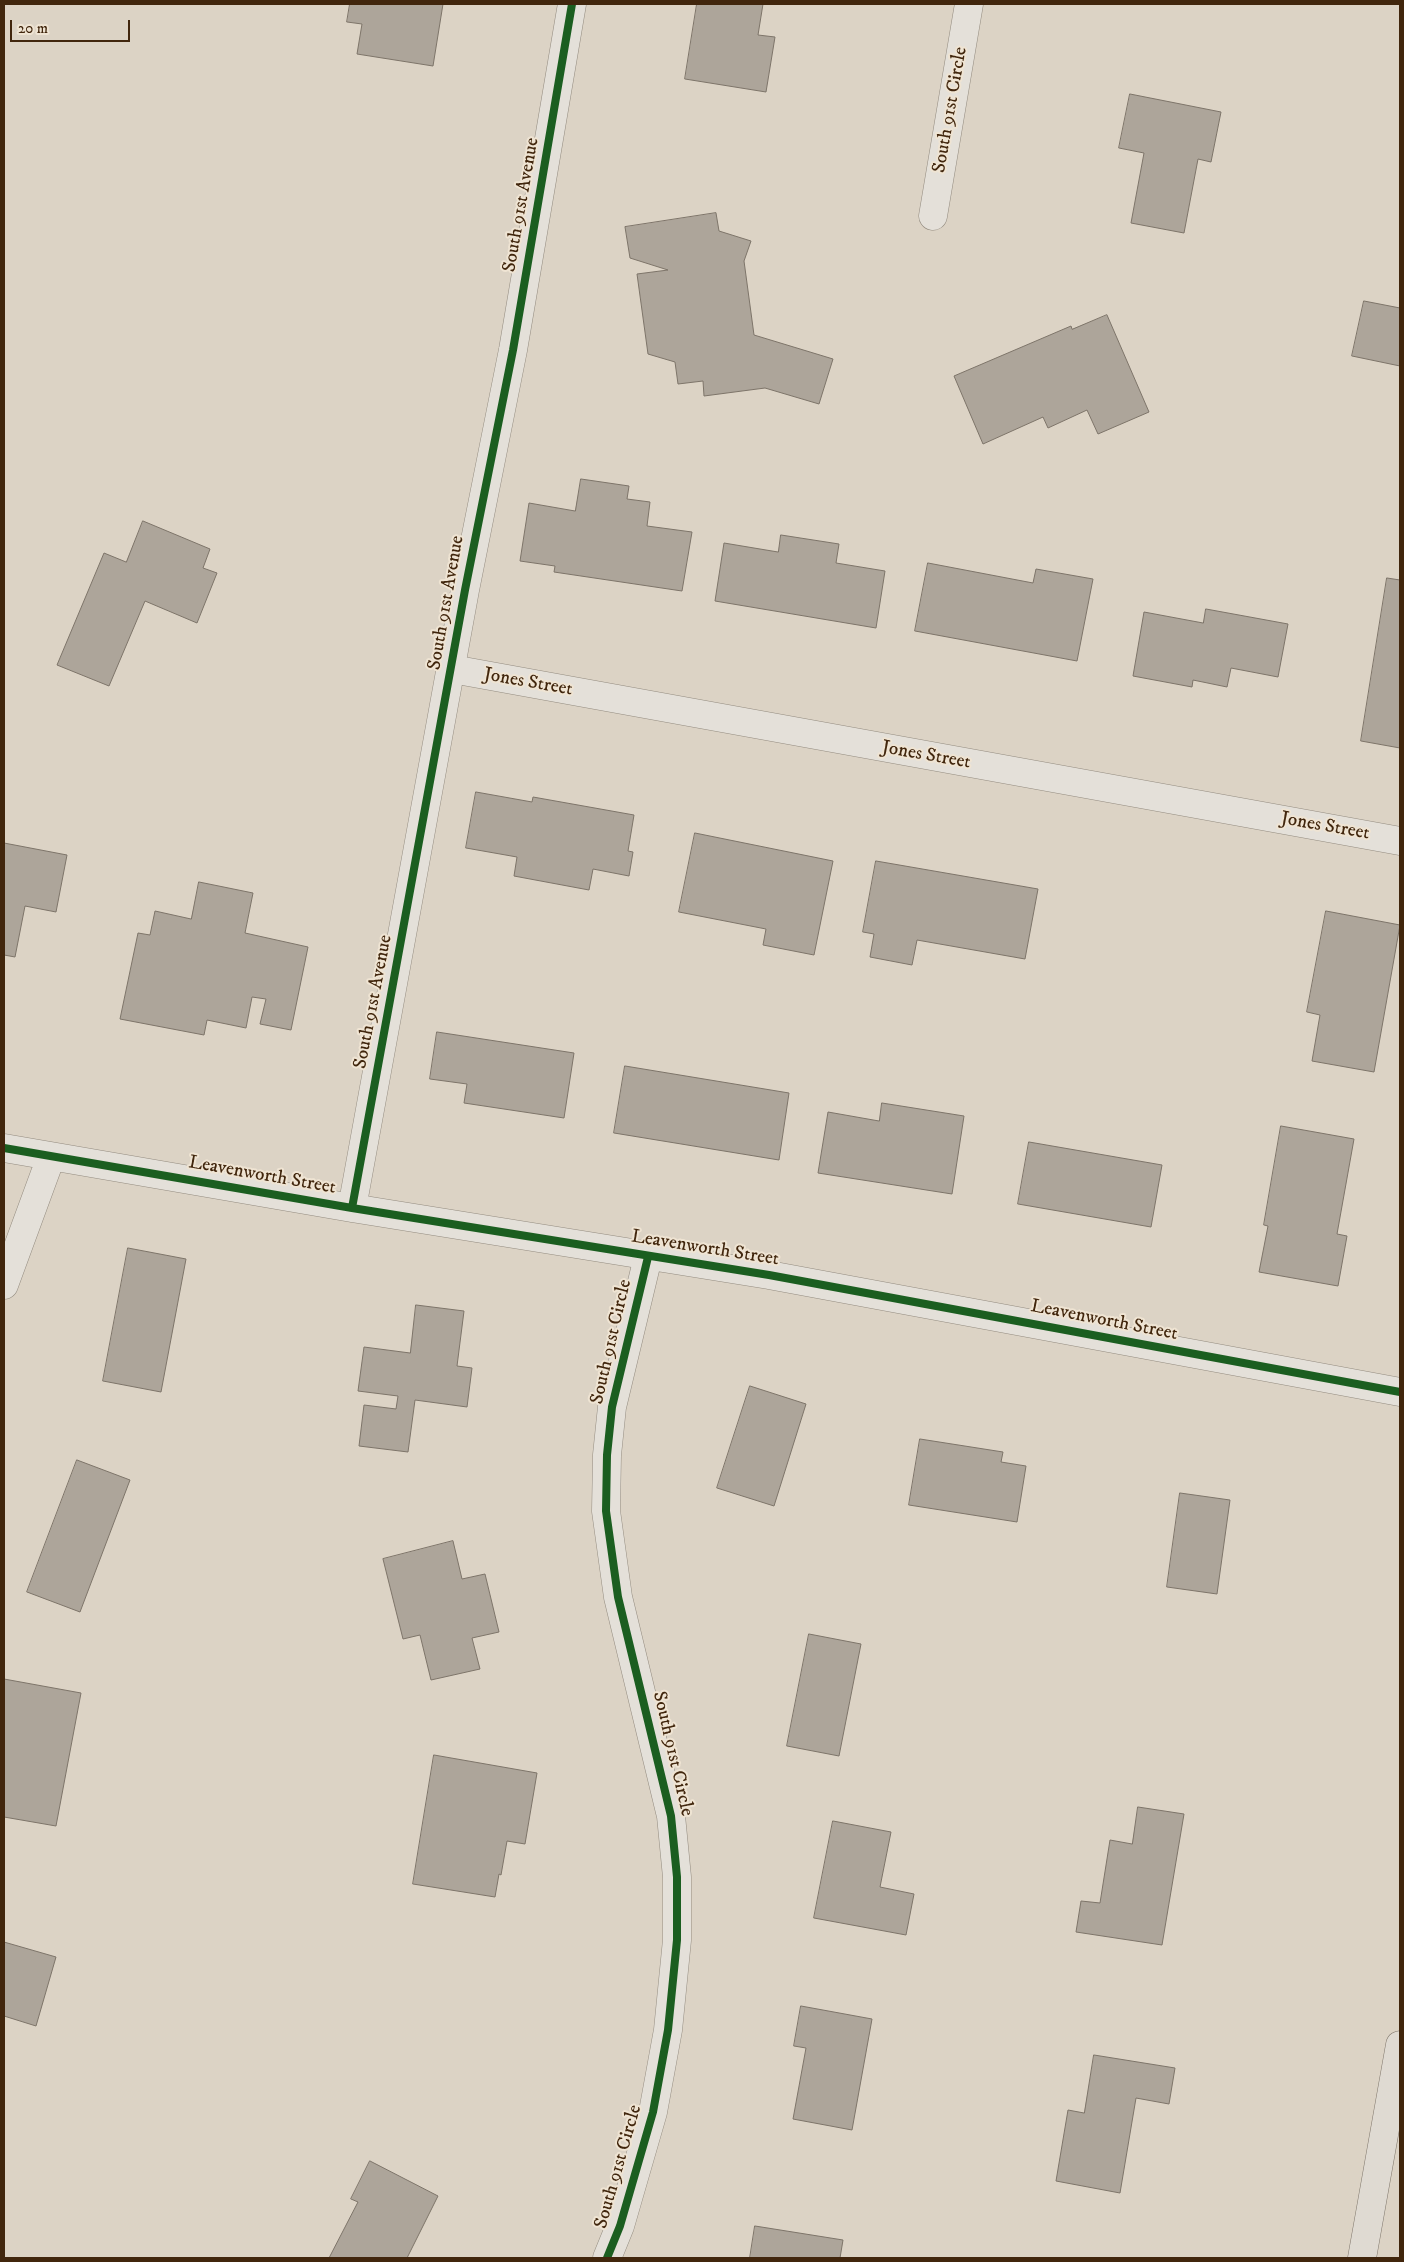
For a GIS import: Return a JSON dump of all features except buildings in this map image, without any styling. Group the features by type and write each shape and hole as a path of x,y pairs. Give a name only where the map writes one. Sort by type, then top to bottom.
{"main road":[{"path":"1362,2258 1400,2046"}],"street":[{"name":"South 91st Avenue","path":"352,1208 465,590 513,350 572,4"},
{"name":"South 91st Circle","path":"933,216 969,4"},
{"name":"Jones Street","path":"452,669 1400,841"},
{"name":"Leavenworth Street","path":"4,1148 352,1208 779,1277 1400,1392"},
{"path":"4,1285 51,1156"},
{"name":"South 91st Circle","path":"607,2258 620,2226 653,2112 668,2030 677,1940 677,1877 671,1816 618,1597 606,1511 607,1455 612,1407 648,1256"}],"cycle path":[{"path":"352,1208 465,590 513,350 572,4"},
{"path":"4,1148 352,1208 769,1275 1400,1392"},
{"path":"607,2258 620,2226 653,2112 668,2030 677,1940 677,1877 671,1816 618,1597 606,1511 607,1455 612,1407 648,1257"}]}
